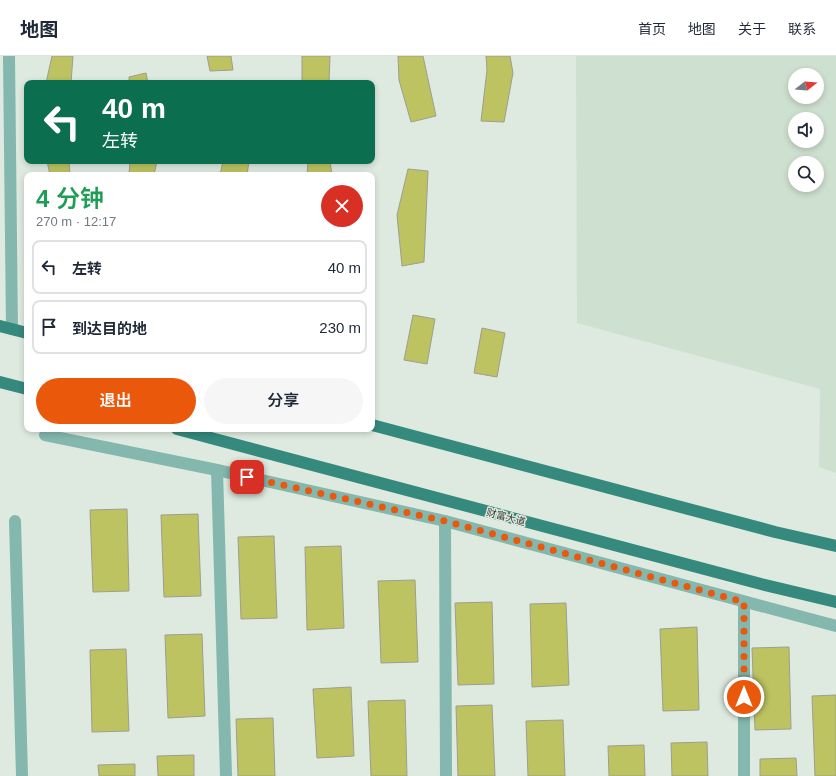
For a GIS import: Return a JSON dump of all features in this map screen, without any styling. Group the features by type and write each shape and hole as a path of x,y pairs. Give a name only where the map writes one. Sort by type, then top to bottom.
{"main road":[{"path":"0,326 24,332"},
{"path":"0,382 24,388"},
{"path":"375,426 775,532 836,546"},
{"name":"财富大道","path":"188,432 746,580 836,602"}],"street":[{"path":"9,56 12,329"},
{"path":"45,435 217,470 445,521 836,626"},
{"path":"217,470 226,776"},
{"path":"15,521 22,776"},
{"path":"445,521 446,776"},
{"path":"744,602 744,776"}],"shaded area":[{"path":"576,56 836,56 836,473 819,467 820,389 577,323"}],"building":[{"path":"52,56 73,56 71,80 47,80"},
{"path":"207,56 231,56 233,70 210,71"},
{"path":"302,56 330,56 329,80 302,80"},
{"path":"398,56 423,56 436,116 411,122 399,80"},
{"path":"486,56 510,56 513,73 504,122 481,121 487,70"},
{"path":"146,73 147,80 129,80 129,77"},
{"path":"48,164 69,164 70,172 49,172"},
{"path":"130,164 156,164 155,172 129,172"},
{"path":"222,164 249,164 247,172 221,172"},
{"path":"308,164 330,164 332,172 307,172"},
{"path":"408,169 428,171 424,262 402,266 397,215"},
{"path":"413,315 435,319 427,364 404,360"},
{"path":"482,328 505,333 497,377 474,373"},
{"path":"127,509 129,591 93,592 90,510"},
{"path":"198,514 201,596 164,597 161,515"},
{"path":"274,536 277,618 241,619 238,537"},
{"path":"341,546 344,628 307,630 305,547"},
{"path":"415,580 418,662 381,663 378,581"},
{"path":"492,602 494,684 458,685 455,603"},
{"path":"566,603 569,685 532,687 530,604"},
{"path":"697,627 699,710 663,711 660,629"},
{"path":"202,634 205,716 168,718 165,635"},
{"path":"789,647 791,729 755,730 752,648"},
{"path":"126,649 129,731 92,732 90,650"},
{"path":"351,687 354,756 317,758 313,689"},
{"path":"836,695 836,776 815,776 812,696"},
{"path":"405,700 407,776 371,776 368,701"},
{"path":"492,705 495,776 458,776 456,706"},
{"path":"273,718 275,776 238,776 236,719"},
{"path":"563,720 565,776 528,776 526,721"},
{"path":"707,742 708,776 672,776 671,743"},
{"path":"644,745 645,776 609,776 608,746"},
{"path":"194,755 194,776 158,776 157,756"},
{"path":"796,758 797,776 760,776 760,759"},
{"path":"135,764 135,776 99,776 98,765"}],"route":[{"path":"247,477 445,521 744,602 744,697"}]}
